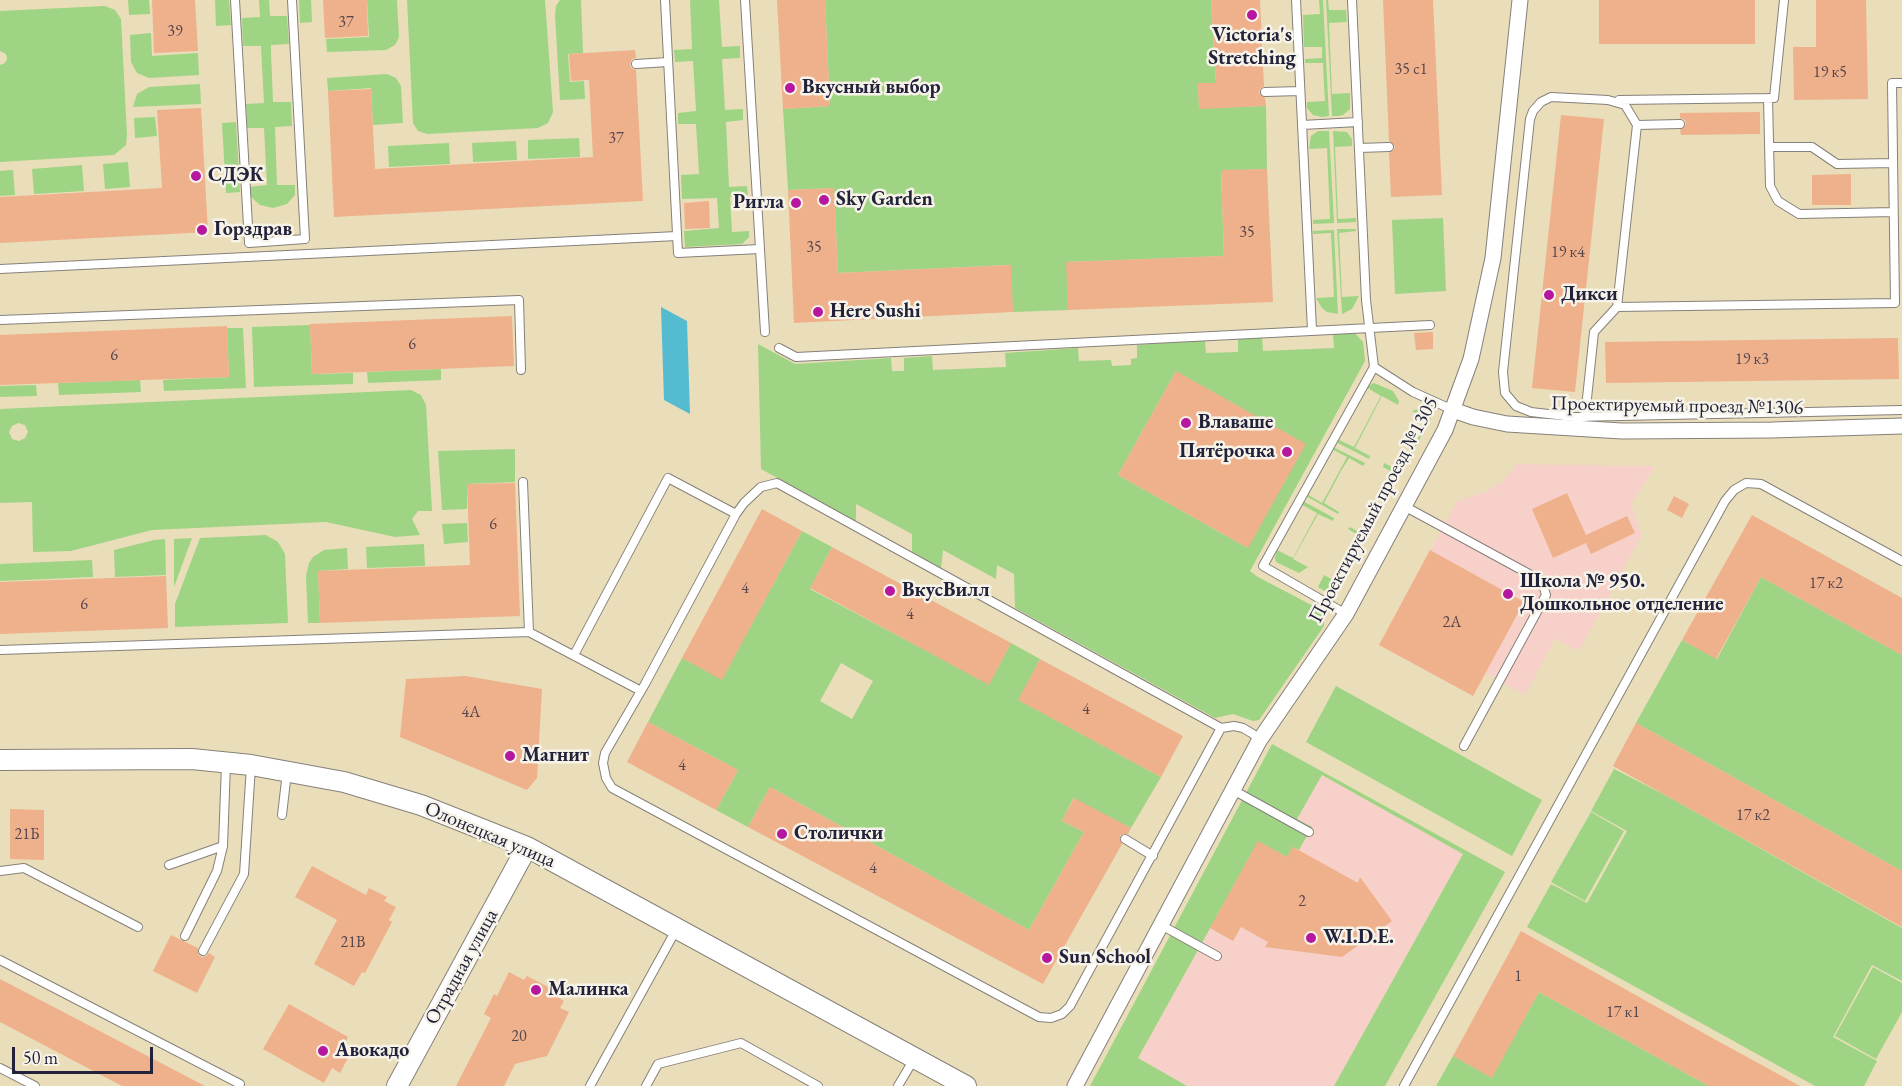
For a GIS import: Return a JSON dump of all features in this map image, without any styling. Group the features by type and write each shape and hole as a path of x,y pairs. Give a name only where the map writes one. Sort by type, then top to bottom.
{"street":[{"name":"Проектируемый проезд №1305","path":"1075,1086 1259,741 1347,614 1445,430 1471,358 1493,258 1520,0"},
{"name":"Проектируемый проезд №1306","path":"1453,410 1507,424 1622,431 1902,426"},
{"name":"Олонецкая улица","path":"0,760 192,759 226,762 344,782 422,805 527,847 966,1086"},
{"name":"Отрадная улица","path":"397,1086 527,847"}],"lane":[{"path":"235,0 249,243 305,239 292,0"},
{"path":"665,0 678,253 760,249"},
{"path":"746,0 765,332"},
{"path":"1296,0 1312,330"},
{"path":"1347,614 1263,566 1374,367 1369,328 1352,0"},
{"path":"1785,0 1774,98 1608,100 1551,97 1541,102 1533,111 1530,119 1503,372 1505,393 1516,406 1531,412 1585,417 1902,410"},
{"path":"636,64 668,62"},
{"path":"1902,83 1892,83 1895,303 1902,310"},
{"path":"1265,92 1300,91"},
{"path":"1768,98 1770,186 1778,201 1799,214 1893,212"},
{"path":"1585,417 1594,332 1617,307 1637,125 1625,105 1608,100"},
{"path":"1302,124 1358,122"},
{"path":"1637,125 1680,124"},
{"path":"1359,148 1389,147"},
{"path":"1769,147 1812,147 1837,164 1893,163"},
{"path":"0,269 677,236"},
{"path":"0,320 519,300 521,370"},
{"path":"1617,307 1895,303"},
{"path":"779,348 796,357 1430,325"},
{"path":"1374,367 1413,392 1453,410"},
{"path":"574,655 668,478 736,514"},
{"path":"523,482 529,632"},
{"path":"1221,728 1070,1006 1057,1017 1039,1017 612,788 603,771 605,753 736,514 761,487 777,483 1221,728 1234,726 1243,728 1259,741"},
{"path":"1404,1086 1725,501 1734,490 1746,483 1761,484 1902,561"},
{"path":"1404,506 1542,581 1546,596 1464,746"},
{"path":"0,650 529,632 641,691"},
{"path":"185,936 217,871 223,846 226,762"},
{"path":"203,951 244,874 251,765"},
{"path":"282,815 287,771"},
{"path":"1233,790 1309,832"},
{"path":"1125,839 1153,856"},
{"path":"169,865 223,846"},
{"path":"0,870 24,868 138,927"},
{"path":"1161,925 1217,956"},
{"path":"590,1086 677,929"},
{"path":"0,960 241,1086"},
{"path":"646,1086 658,1064 741,1043 818,1086"},
{"path":"898,1086 915,1058"},
{"path":"0,1068 35,1086"}],"shaded area":[{"name":"Школа № 950. Дошкольное отделение","path":"1517,464 1655,466 1631,504 1642,535 1579,651 1555,639 1525,695 1486,673 1473,696 1379,645 1457,501 1485,492 1502,482"},
{"name":"W.I.D.E.","path":"1322,775 1463,853 1334,1086 1187,1086 1138,1059 1258,841 1287,857 1293,847 1299,850 1297,819"}],"green space":[{"path":"128,0 149,0 150,14 129,15"},
{"path":"215,0 229,0 231,25 216,26"},
{"path":"259,0 269,0 270,16 287,16 289,44 271,45 271,52 273,102 291,102 292,126 275,127 277,185 295,185 295,195 287,204 273,208 260,205 250,196 249,187 267,185 264,128 247,128 246,104 264,103 261,46 243,46 242,18 260,17"},
{"path":"299,0 311,0 312,22 300,23"},
{"path":"367,0 397,0 399,37 395,45 386,50 327,52 326,39 369,37"},
{"path":"407,0 545,0 553,112 548,123 538,128 427,134 418,131 413,123"},
{"path":"560,0 581,0 583,53 568,54 570,82 584,81 585,99 560,100 555,15 556,6"},
{"path":"690,0 719,0 722,47 740,46 740,58 722,59 725,110 743,109 743,120 726,122 729,187 747,186 748,195 730,197 732,232 749,231 749,237 742,244 685,247 684,231 719,228 717,198 682,199 681,175 699,174 696,124 678,124 678,113 696,111 693,61 675,62 674,50 692,49"},
{"path":"825,0 1211,0 1216,83 1198,83 1199,108 1266,106 1267,169 1221,171 1224,256 1067,262 1068,310 1013,312 1010,265 838,273 834,188 788,190 783,109 830,106"},
{"path":"1319,0 1323,0 1329,116 1322,117 1313,115 1307,108 1307,102 1325,101 1323,63 1305,63 1305,59 1322,58 1322,47 1304,47 1303,15 1320,14"},
{"path":"1326,0 1328,0 1329,10 1346,10 1347,22 1329,23 1332,94 1350,93 1350,109 1338,116 1332,116"},
{"path":"105,6 115,10 121,19 126,145 114,155 0,162 0,65 7,59 6,54 0,51 0,11"},
{"path":"151,33 152,56 198,53 199,75 149,78 137,73 131,62 130,35"},
{"path":"387,74 396,78 401,86 403,123 373,125 371,88 328,91 327,78"},
{"path":"200,84 201,104 133,107 137,94 149,87"},
{"path":"155,117 157,136 135,138 134,118"},
{"path":"236,122 240,192 226,193 222,123"},
{"path":"1318,131 1329,131 1334,223 1313,224 1313,220 1330,219 1327,148 1309,149 1311,136"},
{"path":"1333,131 1347,132 1352,139 1352,146 1335,147 1338,219 1356,218 1356,222 1337,223"},
{"path":"579,138 580,157 528,159 528,140"},
{"path":"516,141 517,160 473,162 472,143"},
{"path":"449,143 450,164 389,167 388,146"},
{"path":"128,162 130,187 105,189 103,164"},
{"path":"82,165 84,191 34,194 32,169"},
{"path":"13,170 15,195 0,196 0,171"},
{"path":"1443,218 1446,291 1395,294 1392,220"},
{"path":"1337,229 1356,229 1356,231 1339,233 1342,297 1359,296 1352,309 1342,314"},
{"path":"1334,230 1338,314 1327,312 1316,298 1334,297 1331,233 1313,234 1313,231"},
{"path":"310,325 312,374 353,373 353,384 254,387 252,327"},
{"path":"227,328 243,328 246,388 164,391 163,380 229,377"},
{"path":"1354,332 1363,342 1365,361 1250,571 1317,608 1324,614 1324,626 1259,720 1253,721 1233,714 1215,718 1015,608 1014,574 997,565 996,579 943,550 941,568 912,552 912,534 856,504 856,521 761,469 758,344 795,364 891,358 892,371 904,371 904,358 932,356 933,370 1006,367 1005,353 1078,348 1079,361 1111,360 1112,366 1131,365 1131,359 1137,358 1137,345 1205,340 1206,353 1238,352 1238,339 1262,337 1263,351 1334,348 1333,334","holes":["1176,371 1248,548 1118,475"]},
{"path":"441,369 441,380 368,383 367,372"},
{"path":"140,380 141,392 59,395 58,383"},
{"path":"1374,383 1393,391 1399,401 1398,405 1382,396 1355,448 1370,456 1369,459 1336,442 1337,439 1354,447 1381,396 1366,387"},
{"path":"36,385 37,396 0,397 0,386"},
{"path":"411,390 421,395 426,405 432,511 418,511 412,519 420,535 395,537 326,522 152,530 71,551 33,552 32,502 0,503 0,409","holes":["18,423 25,425 28,432 25,438 19,441 12,439 9,432 12,426"]},
{"path":"1420,408 1433,414 1400,476 1383,467 1384,463 1400,471 1428,420 1412,411"},
{"path":"1333,447 1365,463 1363,466 1349,458 1324,503 1339,512 1338,514 1306,496 1307,494 1322,503 1326,496 1347,457 1332,449"},
{"path":"515,449 515,482 467,484 467,509 442,510 438,451"},
{"path":"1303,501 1334,518 1333,521 1318,514 1293,559 1308,567 1299,573 1276,562 1275,558 1277,550 1293,558 1317,513 1302,505"},
{"path":"467,523 468,542 444,544 442,524"},
{"path":"1350,527 1366,536 1334,593 1328,593 1318,587 1324,575 1339,583 1363,538 1348,529"},
{"path":"802,531 832,547 810,589 989,684 1011,643 1040,659 1019,700 1161,777 1131,828 1073,799 1062,821 1084,832 1029,930 770,787 748,827 716,810 738,770 648,722 682,658 722,679","holes":["841,663 873,681 852,719 820,701"]},
{"path":"266,535 278,542 285,554 288,623 175,627 175,604 200,538"},
{"path":"192,538 174,587 174,539"},
{"path":"165,539 166,575 115,577 114,550"},
{"path":"424,544 425,566 367,568 366,547"},
{"path":"347,548 348,569 318,571 320,623 308,623 306,576 309,563 313,557 324,550"},
{"path":"92,560 93,577 0,581 0,564"},
{"path":"1761,577 1902,655 1902,871 1636,723 1682,640 1717,659"},
{"path":"1336,686 1542,800 1512,856 1306,742"},
{"path":"1272,744 1505,872 1385,1086 1334,1086 1463,854 1322,775 1297,819 1312,827 1299,850 1293,847 1287,857 1258,842 1138,1058 1187,1086 1090,1086"},
{"path":"1614,769 1667,796 1902,928 1902,981 1872,965 1833,1037 1877,1061 1864,1086 1815,1086 1527,927 1551,884 1587,903 1627,831 1591,811"},
{"path":"1591,812 1624,831 1585,901 1551,882"},
{"path":"1873,967 1902,983 1902,1012 1876,1059 1835,1036"},
{"path":"1539,992 1709,1086 1436,1086 1453,1056 1491,1077"}],"water":[{"path":"661,307 687,321 690,414 664,400"}],"building":[{"path":"152,0 195,0 198,51 154,53"},
{"path":"323,0 367,0 368,36 325,38"},
{"path":"777,0 825,0 830,106 783,109"},
{"path":"1211,0 1260,0 1264,86 1259,93 1265,98 1266,106 1199,109 1198,83 1216,83"},
{"path":"1383,0 1433,0 1442,195 1391,197 1389,153 1394,150 1395,146 1389,141"},
{"path":"1599,0 1755,0 1755,44 1599,44"},
{"path":"1816,0 1866,0 1868,99 1794,100 1793,47 1816,47"},
{"path":"635,50 636,58 632,59 630,64 631,68 636,70 643,201 334,217 328,91 371,89 375,169 593,157 589,80 571,81 569,54"},
{"path":"201,108 208,232 0,243 0,197 162,188 157,110"},
{"path":"1760,112 1760,134 1681,135 1680,130 1686,124 1685,120 1680,118 1680,113"},
{"path":"1561,115 1604,119 1575,392 1532,388"},
{"path":"1267,169 1273,302 1068,310 1066,262 1224,256 1221,170"},
{"path":"1851,174 1851,205 1812,205 1812,175"},
{"path":"834,188 838,273 1011,265 1013,312 794,323 788,190"},
{"path":"709,201 710,228 685,229 684,203"},
{"path":"512,316 514,366 312,374 310,324"},
{"path":"227,326 229,377 0,385 0,335"},
{"path":"1433,332 1433,349 1416,350 1414,333"},
{"path":"1898,338 1899,379 1606,383 1605,342"},
{"path":"1176,371 1306,444 1248,548 1118,475"},
{"path":"515,483 520,616 320,623 318,571 470,565 467,484"},
{"path":"1567,493 1586,535 1627,516 1635,533 1591,554 1586,543 1553,558 1532,509"},
{"path":"1674,496 1689,504 1682,518 1667,510"},
{"path":"762,509 802,531 722,680 682,658"},
{"path":"1752,515 1902,598 1902,655 1761,577 1716,659 1682,640"},
{"path":"832,547 1011,643 989,685 810,588"},
{"path":"1430,550 1524,602 1473,696 1379,645"},
{"path":"166,576 168,628 0,634 0,582"},
{"path":"1040,659 1183,736 1161,777 1018,700"},
{"path":"466,676 542,689 537,778 527,790 400,737 406,679"},
{"path":"648,722 738,770 716,810 627,762"},
{"path":"1636,723 1902,871 1902,927 1613,766"},
{"path":"770,787 1029,930 1084,832 1062,821 1074,798 1131,828 1128,834 1120,836 1122,844 1043,984 748,827"},
{"path":"10,809 44,810 44,860 10,859"},
{"path":"1258,841 1287,857 1293,847 1358,883 1360,877 1392,921 1342,957 1265,947 1268,942 1241,927 1233,941 1210,928"},
{"path":"312,866 366,895 369,888 387,897 384,901 396,907 389,920 392,922 365,973 362,972 354,986 314,964 337,920 295,897"},
{"path":"1521,931 1800,1086 1709,1086 1539,992 1492,1078 1453,1056"},
{"path":"171,935 198,948 198,954 201,957 209,953 215,957 197,993 153,971"},
{"path":"509,972 524,980 527,976 556,991 554,995 564,1001 560,1008 569,1012 547,1056 515,1064 504,1086 456,1086 491,1018 484,1014 494,994 497,996"},
{"path":"0,979 205,1086 122,1086 0,1022"},
{"path":"289,1004 348,1037 341,1051 349,1056 340,1073 332,1068 324,1083 263,1049"}],"place":[{"name":"Victoria's Stretching","path":"1252,15"},
{"name":"Вкусный выбор","path":"790,88"},
{"name":"СДЭК","path":"196,176"},
{"name":"Sky Garden","path":"824,200"},
{"name":"Ригла","path":"796,203"},
{"name":"Горздрав","path":"202,230"},
{"name":"Дикси","path":"1549,295"},
{"name":"Here Sushi","path":"818,312"},
{"name":"Влаваше","path":"1186,423"},
{"name":"Пятёрочка","path":"1287,452"},
{"name":"ВкусВилл","path":"890,591"},
{"name":"Школа № 950. Дошкольное отделение","path":"1508,594"},
{"name":"Магнит","path":"510,756"},
{"name":"Столички","path":"782,834"},
{"name":"W.I.D.E.","path":"1311,938"},
{"name":"Sun School","path":"1047,958"},
{"name":"Малинка","path":"536,990"},
{"name":"Авокадо","path":"323,1051"}]}
